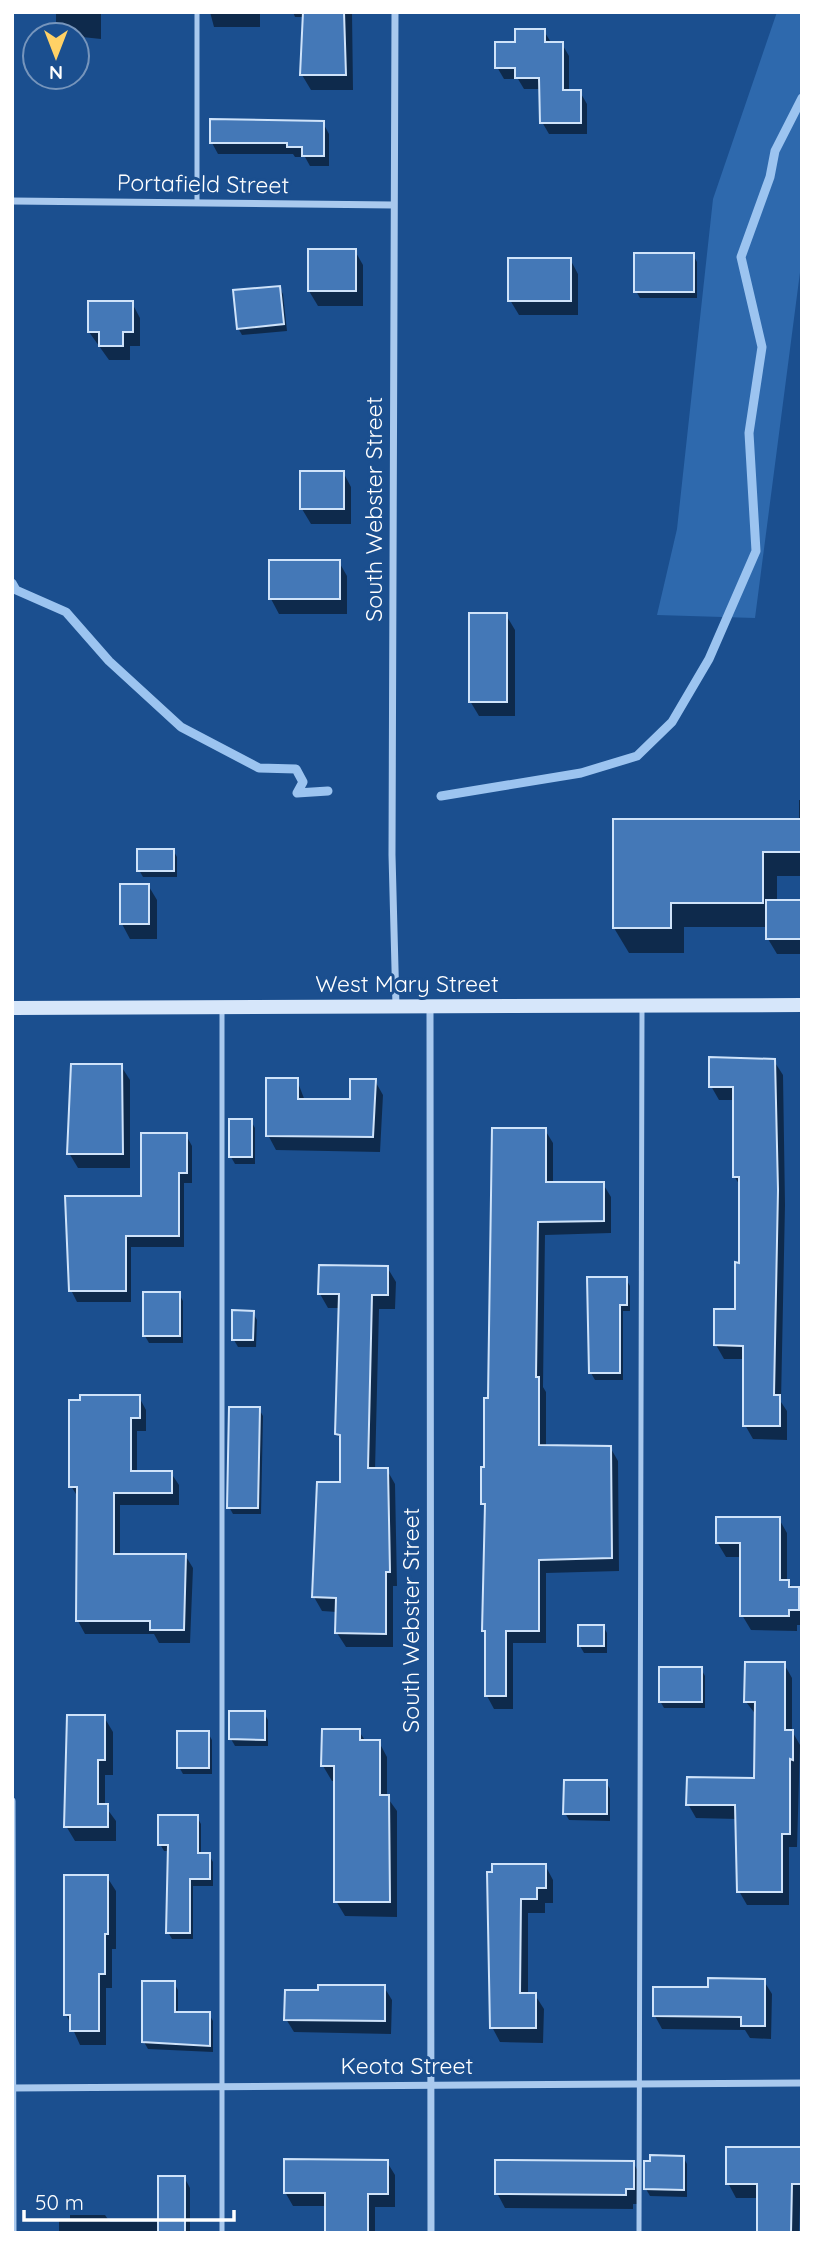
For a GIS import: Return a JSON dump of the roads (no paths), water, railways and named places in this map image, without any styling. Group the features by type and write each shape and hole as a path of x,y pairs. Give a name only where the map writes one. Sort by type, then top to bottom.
{"main road":[{"name":"West Mary Street","path":"12,1008 802,1004"}],"street":[{"name":"South Webster Street","path":"395,12 392,855 396,1006"},
{"name":"Portafield Street","path":"12,201 393,205"},
{"name":"South Webster Street","path":"430,1006 430,2233"},
{"path":"12,1801 13,2233"},
{"name":"Keota Street","path":"12,2088 802,2083"}],"lane":[{"path":"197,12 197,203"},
{"path":"639,2233 637,2084 642,1005"},
{"path":"222,1007 222,2233"}],"waterway":[{"path":"441,796 581,773 637,756 672,722 709,659 756,551 749,433 762,347 741,257 770,177 775,151 802,98"},
{"path":"12,583 16,590 66,612 109,661 181,727 259,768 296,769 303,782 297,793 328,791"}]}
